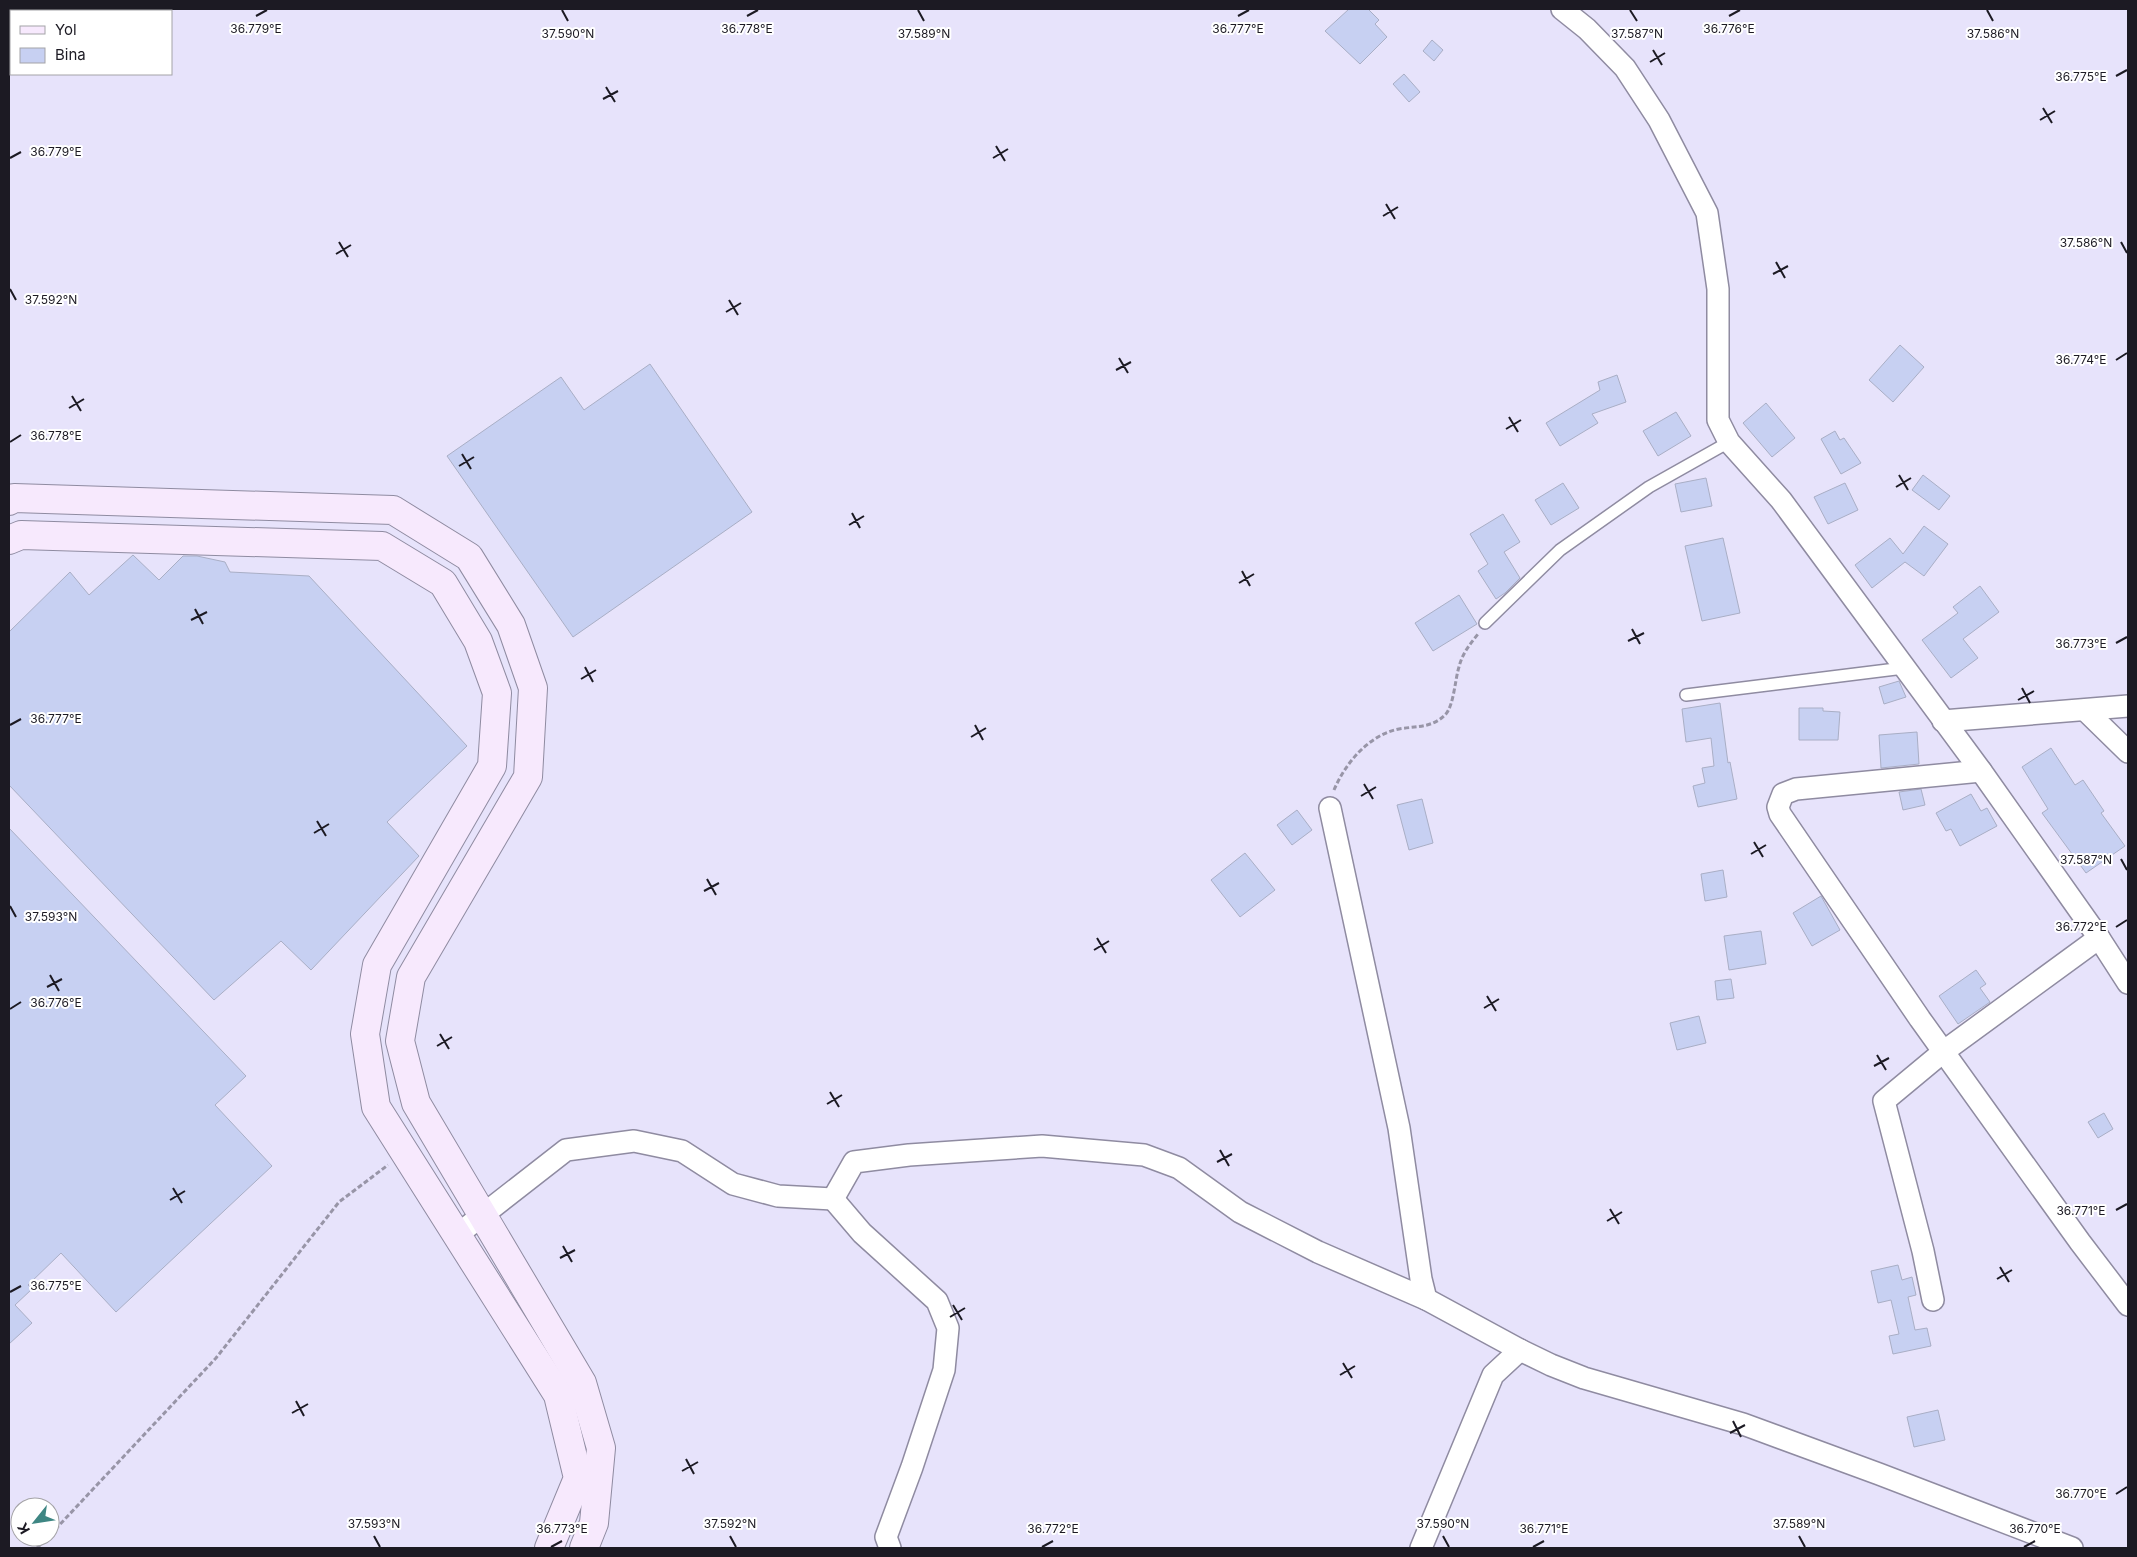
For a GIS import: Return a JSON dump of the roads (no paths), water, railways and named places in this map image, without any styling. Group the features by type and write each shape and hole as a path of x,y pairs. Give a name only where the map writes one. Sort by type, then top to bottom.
{"street":[{"path":"1562,9 1587,29 1625,68 1659,120 1708,213 1718,289 1718,420 1729,442 1781,500 1981,771 2099,938 2128,983"},
{"path":"9,501 14,498 393,510 469,557 511,625 533,688 528,777 411,978 400,1041 416,1103 582,1383 601,1448 594,1523 584,1548"},
{"path":"9,540 21,535 382,546 443,583 478,641 497,694 492,766 377,965 365,1034 376,1107 558,1394 578,1478 549,1548"},
{"path":"1944,721 2128,706"},
{"path":"2085,710 2128,752"},
{"path":"1981,771 1796,789 1784,794 1778,807 1792,834 1943,1052 2080,1242 2128,1305"},
{"path":"1330,808 1399,1128 1421,1278 1426,1299"},
{"path":"1933,1300 1923,1251 1884,1100 1943,1052 2099,938"},
{"path":"457,1235 566,1150 634,1141 682,1150 733,1184 778,1196 833,1200 862,1233 937,1301 948,1328 944,1370 912,1467 886,1537 890,1548"},
{"path":"833,1200 854,1162 909,1155 1042,1146 1144,1155 1179,1168 1240,1212 1318,1252 1426,1299 1551,1365 1584,1378 1743,1424 2072,1548"},
{"path":"1421,1548 1493,1375 1520,1350"}],"lane":[{"path":"1485,623 1560,550 1649,487 1729,442"},
{"path":"1686,695 1904,668"}]}
